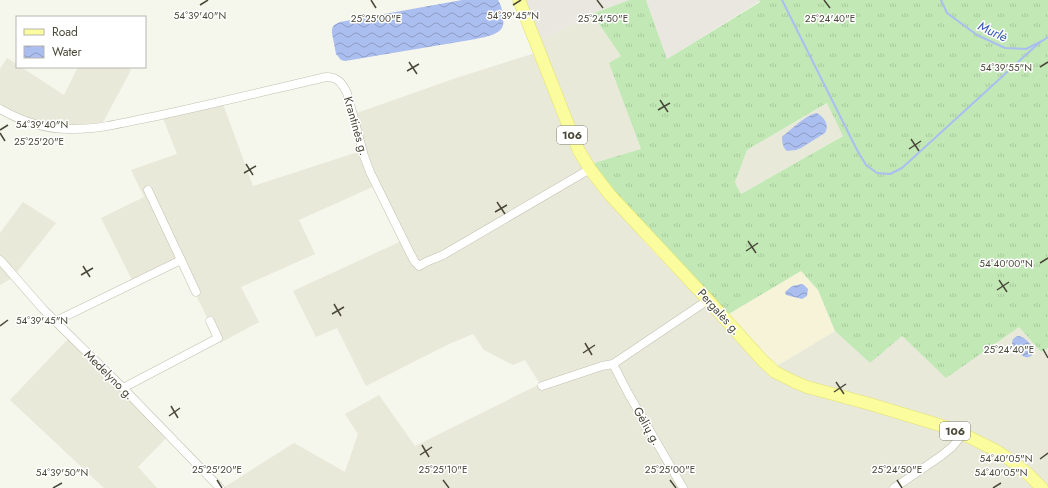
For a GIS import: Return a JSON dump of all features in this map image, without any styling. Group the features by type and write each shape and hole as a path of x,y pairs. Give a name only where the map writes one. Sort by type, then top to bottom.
{"main road":[{"name":"Pergalės g.","path":"519,0 571,132 579,151 590,169 610,195 762,360 776,372 806,387 943,426 963,434 995,450 1012,461 1042,488"}],"street":[{"name":"Krantinės g.","path":"0,109 23,121 41,126 75,129 102,127 218,103 326,76 336,78 344,85 347,93 364,156 370,172 411,255 419,266 443,255 590,169"},
{"path":"148,190 196,292"},
{"name":"Medelyno g.","path":"0,260 56,321 220,488"},
{"path":"56,321 181,260"},
{"path":"542,386 602,366 613,364 708,300"},
{"path":"123,388 218,338 210,321"},
{"name":"Gėlių g.","path":"613,364 683,488"},
{"path":"894,488 941,456 952,447 963,434"}],"shaded area":[{"path":"525,0 629,0 592,14 541,40"},
{"path":"646,0 759,0 760,1 667,59"},
{"path":"592,14 621,56 610,63 641,149 597,162 592,165 583,150 541,40"},
{"path":"535,53 563,124 620,214 648,246 765,369 950,432 1002,459 1037,488 223,488 294,443 345,472 358,434 345,414 379,395 415,446 540,384 525,360 513,365 484,350 473,334 449,344 366,386 337,328 316,337 293,291 406,239 379,184 299,220 315,254 241,287 259,322 220,343 180,264 135,286 101,218 144,197 131,170 177,154 163,118 223,104 253,186 364,150 354,114 456,78"},
{"path":"7,58 16,63 16,68 23,68 64,95 78,68 128,68 131,70 102,124 52,125 22,117 0,104 0,69"},
{"path":"828,103 844,135 741,194 735,182 747,150"},
{"path":"23,202 56,223 12,278 0,285 0,233"},
{"path":"801,271 818,290 835,331 775,367 727,315"},
{"path":"1019,327 1041,352 1048,348 1048,488 1014,456 988,439 956,426 803,382 775,367 835,331 870,363 902,336 946,377"},
{"path":"68,339 167,437 138,467 157,488 104,488 10,400"}],"green space":[{"path":"629,0 646,0 667,59 760,2 759,0 1048,0 1048,348 1041,352 1019,327 946,378 902,336 870,363 835,331 818,290 801,271 727,315 610,189 592,165 597,162 641,149 609,63 621,56 592,14","holes":["827,103 843,136 741,194 735,182 747,150"]}],"water":[{"path":"462,0 498,0 503,15 502,28 492,35 476,39 345,61 341,60 336,54 332,29 334,25 340,22"},
{"path":"817,113 827,124 825,133 801,148 787,151 783,145 782,137 803,120 812,114"},
{"path":"802,284 808,289 807,296 802,299 786,295 785,292 792,286"},
{"path":"1017,336 1025,339 1031,346 1034,351 1031,356 1025,357 1014,347 1012,343 1013,339"}],"waterway":[{"path":"782,0 857,150 866,165 877,173 890,174 902,168 1040,42"},
{"name":"Murlė","path":"941,0 947,13 977,35 1005,48 1026,49 1048,37"}]}
